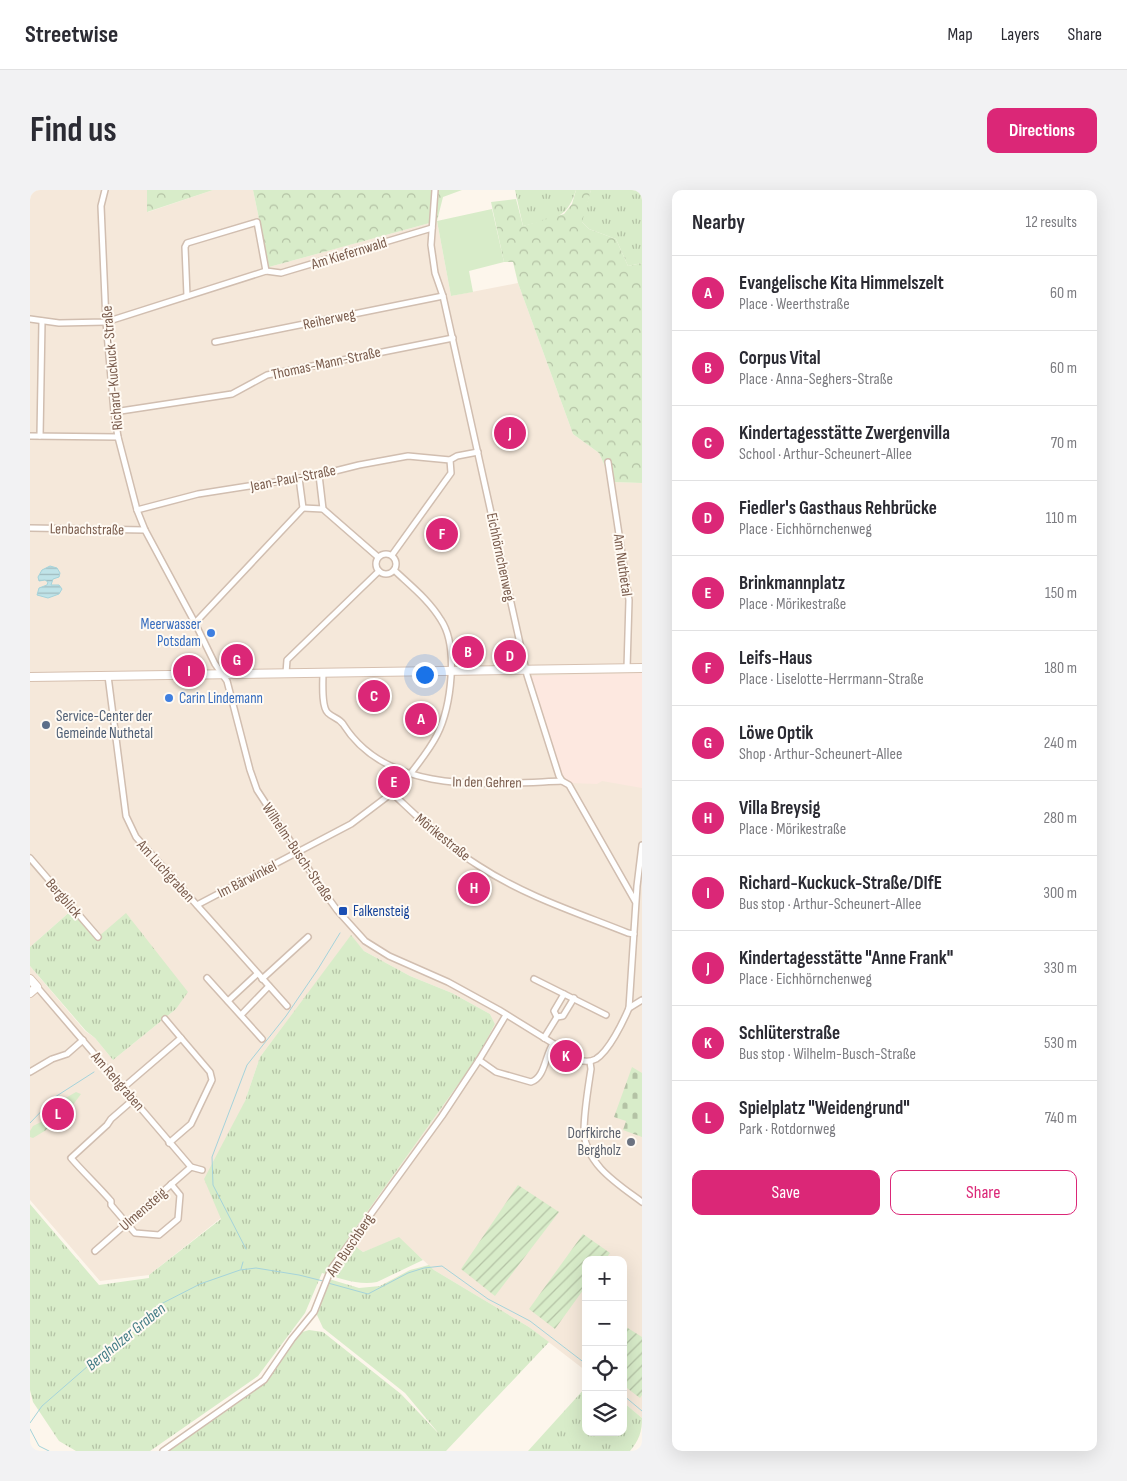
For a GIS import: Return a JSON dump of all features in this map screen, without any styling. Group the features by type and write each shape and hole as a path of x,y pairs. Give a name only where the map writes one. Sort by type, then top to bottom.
{"main road":[{"path":"30,677 642,668"},
{"name":"Am Rehgraben","path":"30,978 37,987"},
{"path":"30,993 37,987"}],"street":[{"name":"Richard-Kuckuck-Straße","path":"105,190 101,206 106,322 118,437 137,510 145,530 217,668 222,674"},
{"name":"Eichhörnchenweg","path":"434,190 432,258 453,338 526,670 562,781 569,785 636,903"},
{"path":"187,296 185,247 187,243 257,222 266,271"},
{"name":"Am Kiefernwald","path":"30,320 59,323 106,322 266,271 281,273 432,228"},
{"name":"Reiherweg","path":"216,342 443,296"},
{"path":"40,436 42,321"},
{"name":"Thomas-Mann-Straße","path":"114,412 232,394 267,375 453,338"},
{"path":"30,436 118,437"},
{"path":"392,555 450,473 450,460 457,456 478,452"},
{"name":"Jean-Paul-Straße","path":"137,510 198,494 319,475 359,464 408,456 450,460"},
{"name":"Am Nuthetal","path":"608,462 629,600 627,668"},
{"path":"319,475 323,509"},
{"path":"299,478 303,508"},
{"path":"195,623 303,508 323,509 378,557"},
{"name":"Lenbachstraße","path":"30,528 145,530"},
{"path":"378,557 385,554 392,555"},
{"path":"378,557 376,564 379,571 387,574 394,570 396,562 392,555"},
{"path":"394,570 426,599 443,622 452,654 448,700 444,717 430,747 411,773"},
{"path":"286,673 287,660 379,571"},
{"name":"In den Gehren","path":"323,672 324,706 328,713 342,722 359,745 374,758 388,766 451,782 476,784 562,781"},
{"name":"Wilhelm-Busch-Straße","path":"222,674 230,691 257,790 297,853 337,910 365,940 389,956 448,982 580,1060 590,1062"},
{"name":"Am Luchgraben","path":"108,676 126,816 136,837 287,1006"},
{"path":"388,766 385,777 392,793"},
{"name":"Im Bärwinkel","path":"197,905 351,824 392,793"},
{"name":"Mörikestraße","path":"392,793 454,849 480,867 516,887 541,898 634,934"},
{"path":"642,845 629,1008 614,1038 597,1058 590,1062 591,1069 584,1131 586,1146 593,1159 616,1183 642,1202"},
{"name":"Bergblick","path":"30,858 98,938"},
{"path":"262,979 308,937"},
{"path":"228,1001 258,974"},
{"path":"207,978 262,1039"},
{"path":"534,979 606,1015"},
{"path":"241,1015 269,986"},
{"name":"Am Rehgraben","path":"37,987 191,1167"},
{"path":"557,1017 554,1011 564,994"},
{"path":"544,1038 557,1017 563,1016 574,998"},
{"path":"629,1008 642,1000"},
{"name":"Am Buschberg","path":"163,1451 264,1380 292,1339 314,1312 331,1269 442,1116 506,1015"},
{"path":"165,1019 210,1072 212,1080 191,1124 170,1143"},
{"path":"124,1087 181,1038"},
{"path":"30,1072 52,1059 67,1054 84,1040"},
{"path":"479,1060 496,1072 531,1082 540,1076 548,1051 554,1044"},
{"path":"134,1099 71,1158 111,1201 111,1205 135,1233 159,1235 178,1219 180,1194 171,1184"},
{"path":"191,1167 202,1170"},
{"name":"Ulmensteig","path":"95,1251 191,1167"}],"shaded area":[{"path":"30,190 147,190 148,212 213,190 253,190 269,267 437,221 451,296 518,283 573,434 599,453 612,482 642,483 642,1418 627,1405 627,1256 582,1256 582,1368 529,1327 434,1270 399,1238 363,1252 347,1240 477,1058 495,1024 490,1014 452,993 410,976 364,951 351,936 260,1057 245,1101 221,1218 149,1275 100,1281 30,1200 30,966 85,1031 95,1038 113,1060 176,1009 187,992 98,937 73,909 30,947"},
{"path":"642,673 642,788 602,781 597,784 570,783 563,779 531,676"}],"green space":[{"path":"147,190 213,190 147,212"},
{"path":"253,190 462,190 443,197 437,221 269,267"},
{"path":"515,190 576,190 568,208 557,217 523,226"},
{"path":"576,190 591,190 582,222 589,229 616,239 628,266 642,263 642,483 612,482 599,453 573,434 518,283 513,262 504,262 491,202 516,199 523,226 564,214 572,204"},
{"path":"591,190 642,190 642,263 628,266 616,239 589,229 581,221"},
{"path":"492,209 504,262 469,271 473,292 451,296 437,221"},
{"path":"73,909 98,937 126,913 188,992 176,1009 113,1060 30,966 30,947"},
{"path":"351,935 364,951 410,976 452,993 490,1014 495,1024 477,1058 347,1240 363,1252 399,1237 423,1260 377,1282 370,1283 349,1281 322,1273 305,1313 258,1376 150,1451 76,1451 59,1441 33,1402 30,1390 30,1204 99,1285 149,1278 149,1275 221,1219 204,1179 245,1101 260,1057"},
{"path":"632,1067 642,1073 642,1137 623,1130 626,1121 614,1117"},
{"path":"76,1092 81,1094 61,1121 33,1138 30,1137 30,1131 33,1126 49,1118 55,1104"},
{"path":"518,1185 559,1212 495,1296 461,1269"},
{"path":"583,1234 610,1253 608,1256 582,1256 582,1292 555,1329 529,1309"},
{"path":"429,1265 434,1270 529,1327 549,1342 446,1451 166,1451 264,1380 296,1334 309,1330 323,1332 401,1394 440,1435 405,1393 323,1328 317,1315 329,1279 359,1288 380,1286 410,1270"},
{"path":"627,1328 642,1337 642,1395 640,1398 627,1388"},
{"path":"582,1391 582,1436 627,1436 627,1405 642,1418 639,1436 630,1451 528,1451"}],"water":[{"path":"50,566 57,568 60,573 59,577 53,579 51,585 59,585 62,589 59,594 48,598 37,595 39,588 47,585 48,582 45,580 39,581 38,577 42,570"}],"waterway":[{"path":"246,1249 213,1185 212,1157 247,1065 286,1016 340,933"},
{"path":"30,1123 55,1097 94,1072"},
{"path":"241,1269 243,1262"},
{"name":"Bergholzer Graben","path":"328,1283 368,1294 408,1273 424,1268 442,1266 488,1299 530,1321 582,1361"},
{"name":"Bergholzer Graben","path":"30,1423 42,1406 157,1306 200,1284 240,1270 256,1268 323,1281"},
{"name":"Bergholzer Graben","path":"627,1398 642,1411"},
{"path":"30,1429 39,1446 49,1451"}],"place":[{"name":"Kindertagesstätte \"Anne Frank\"","path":"510,433"},
{"name":"Leifs-Haus","path":"442,534"},
{"name":"Meerwasser Potsdam","path":"211,633"},
{"name":"Corpus Vital","path":"468,652"},
{"name":"Fiedler's Gasthaus Rehbrücke","path":"510,656"},
{"name":"Löwe Optik","path":"237,660"},
{"name":"Richard-Kuckuck-Straße/DIfE","path":"189,671"},
{"name":"Kindertagesstätte Zwergenvilla","path":"374,696"},
{"name":"Carin Lindemann","path":"169,698"},
{"name":"Evangelische Kita Himmelszelt","path":"421,719"},
{"name":"Service-Center der Gemeinde Nuthetal","path":"46,725"},
{"name":"Brinkmannplatz","path":"394,782"},
{"name":"Villa Breysig","path":"474,888"},
{"name":"Falkensteig","path":"343,911"},
{"name":"Schlüterstraße","path":"566,1056"},
{"name":"Spielplatz \"Weidengrund\"","path":"58,1114"},
{"name":"Dorfkirche Bergholz","path":"631,1142"}]}
